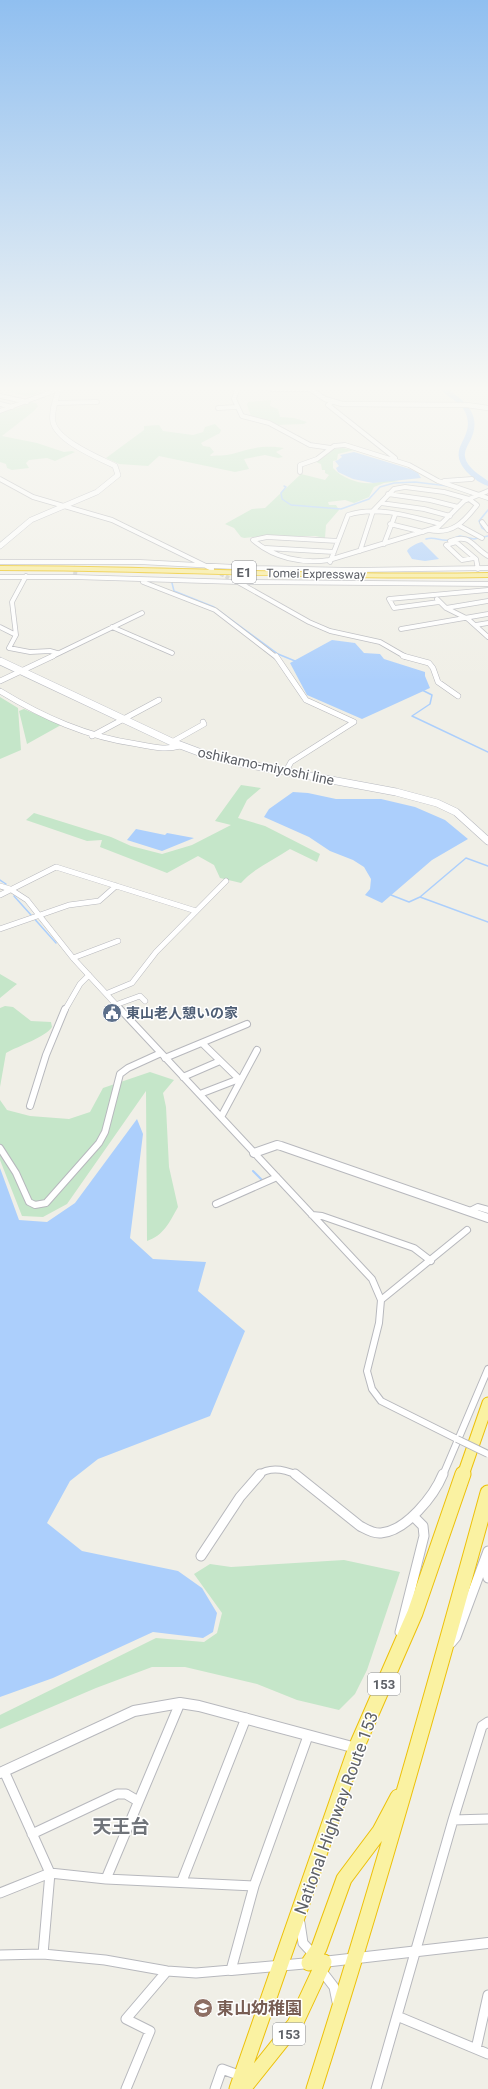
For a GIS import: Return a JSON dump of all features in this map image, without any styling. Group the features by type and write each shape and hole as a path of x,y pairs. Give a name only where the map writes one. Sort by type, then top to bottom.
{"highway":[{"name":"Tomei Expressway","path":"0,568 122,568 354,575 488,574"},
{"name":"Tomei Expressway","path":"0,572 121,572 363,579 488,579"},
{"name":"National Highway Route 153","path":"240,2085 356,1748 414,1613 488,1403"},
{"name":"153","path":"314,2089 356,1958 421,1737 488,1493"},
{"name":"153","path":"240,2085 254,2074 288,2035 305,2007 317,1962 344,1879 380,1831 394,1807 421,1737"}],"main road":[{"path":"0,546 31,520 97,492 104,486"},
{"name":"oshikamo-miyoshi line","path":"0,661 180,746 228,760 396,792 437,803 465,819 488,841"}],"street":[{"path":"13,486 32,497 112,520 205,564 212,569"},
{"path":"457,486 488,498"},
{"path":"360,551 373,511 394,488 405,487 434,491 469,499 477,505 458,525 446,533 429,530"},
{"path":"338,541 267,537 253,540 285,559 330,562 338,557 429,530 441,524 464,501 488,491"},
{"path":"388,494 430,500 458,507"},
{"path":"381,503 424,509 450,516"},
{"path":"329,570 330,562 348,515 359,511 373,511 441,524"},
{"path":"384,544 390,524 395,514"},
{"path":"482,522 488,530"},
{"path":"390,524 423,532"},
{"path":"458,525 482,538"},
{"path":"452,544 448,541 460,536 473,541 482,553 488,556"},
{"path":"473,541 488,537"},
{"path":"474,558 462,560 446,545 456,542 476,559 478,568"},
{"path":"265,548 334,552"},
{"path":"0,562 77,564 140,562 329,570 488,568"},
{"path":"26,576 12,602 16,635 9,648 30,652 50,651 57,654"},
{"path":"0,577 74,576 136,579 231,579 309,622 330,631 380,642 403,656 429,663 433,668 438,682 458,696"},
{"path":"136,579 215,610 276,656 306,700 354,722 291,762 286,771"},
{"path":"238,582 488,584"},
{"path":"439,602 394,608 389,599 488,590"},
{"path":"435,595 439,602 446,608 476,625 488,637"},
{"path":"446,608 488,600"},
{"path":"0,681 142,613"},
{"path":"401,629 488,614"},
{"path":"476,625 488,624"},
{"path":"0,627 16,635"},
{"path":"112,627 172,653"},
{"path":"0,691 27,708 92,736 120,742 169,749 180,746"},
{"path":"92,736 159,700"},
{"path":"172,742 204,724 203,722"},
{"path":"0,895 56,867 196,911"},
{"path":"108,993 132,983 156,952 226,881"},
{"path":"0,886 10,889 27,900 38,916 89,975 108,993 183,1077 372,1279 381,1300 376,1332 367,1371 368,1380 375,1394 389,1405 457,1440 488,1454"},
{"path":"0,929 69,905 99,901 116,886"},
{"path":"74,958 118,941"},
{"path":"30,1106 66,1005 82,980 89,975"},
{"path":"118,1004 140,996 145,1001"},
{"path":"0,1148 16,1173 29,1202 34,1206 46,1203 99,1143 105,1132 120,1074 128,1068 202,1043 247,1024"},
{"path":"202,1043 240,1080"},
{"path":"221,1117 257,1050"},
{"path":"183,1077 220,1061"},
{"path":"200,1094 240,1080"},
{"path":"254,1153 276,1145 281,1146 488,1218"},
{"path":"216,1204 277,1177"},
{"path":"470,1211 478,1207 488,1210"},
{"path":"312,1216 322,1216 410,1247 430,1261"},
{"path":"381,1300 467,1230"},
{"path":"201,1556 244,1493 264,1472 272,1470 291,1472 300,1477 360,1526 372,1532 381,1533 395,1528 413,1516 430,1498 441,1480 457,1440 462,1434 488,1369"},
{"path":"391,1668 424,1536 423,1526 413,1516"},
{"path":"443,1654 456,1637 488,1551"},
{"path":"484,1562 488,1578"},
{"path":"43,1954 50,1873 2,1772 134,1711 180,1703 246,1718 356,1748"},
{"path":"106,1878 180,1703"},
{"path":"182,1881 246,1718"},
{"path":"376,2089 453,1820 482,1726 484,1723 488,1722"},
{"path":"231,1970 254,1886 308,1736"},
{"path":"32,1834 117,1794 126,1794 138,1801"},
{"path":"453,1820 488,1819"},
{"path":"0,1893 50,1873 106,1878 254,1886"},
{"path":"299,1913 303,1943 334,1987 338,2015"},
{"path":"0,1955 43,1954 105,1960 167,1972 196,1973 281,1966 488,1943"},
{"path":"126,2089 150,2032 126,2019 167,1972"},
{"path":"476,2049 488,1995"},
{"path":"397,2016 488,2054"},
{"path":"215,2089 222,2069 240,2085"}],"green space":[{"path":"288,486 375,486 369,497 354,503 345,500 328,502 329,505 336,505 339,510 326,525 325,538 315,536 265,536 244,538 241,537 234,528 225,524 252,509 265,508"},
{"path":"0,697 18,708 21,750 0,759"},
{"path":"24,709 61,725 27,744 19,711"},
{"path":"241,785 261,788 247,800 238,818 265,826 320,854 317,862 290,849 258,869 241,883 220,878 214,865 198,856 167,873 100,847 102,840 87,841 26,820 34,813 111,837 131,846 162,854 192,845 231,825 215,821"},
{"path":"0,974 17,984 0,998"},
{"path":"5,1006 13,1007 31,1021 51,1022 52,1027 49,1031 38,1038 6,1053 0,1087 0,1008"},
{"path":"150,1072 174,1080 163,1093 166,1107 169,1167 178,1207 162,1232 147,1241 146,1091 67,1204 43,1217 22,1216 0,1160 0,1100 7,1110 30,1116 69,1119 90,1112 103,1088"},
{"path":"344,1560 400,1572 367,1670 355,1694 339,1710 297,1700 257,1684 185,1667 152,1667 96,1688 0,1729 0,1715 156,1638 204,1642 217,1633 222,1613 194,1574 210,1564 231,1567"}],"water":[{"path":"422,542 439,559 425,561 412,559 407,551 413,545"},
{"path":"332,640 355,643 364,653 380,654 384,659 425,672 430,688 362,719 307,695 290,663"},
{"path":"293,792 308,793 336,799 381,799 415,807 445,820 468,839 432,860 382,903 365,895 370,889 371,879 364,867 353,860 330,851 309,837 264,817 269,809"},
{"path":"136,829 165,835 167,833 194,838 162,851 127,840"},
{"path":"137,1119 143,1134 130,1238 153,1259 206,1262 198,1291 245,1331 210,1416 98,1459 70,1481 47,1523 82,1551 178,1571 202,1588 217,1613 213,1632 203,1638 153,1632 53,1678 0,1697 0,1168 19,1220 47,1222 75,1203"}],"waterway":[{"path":"285,486 281,493 282,499 291,505 341,509 369,499 382,486"},
{"path":"488,510 479,521 482,528 488,532"},
{"path":"454,538 460,536 474,539 488,536"},
{"path":"426,539 432,538 450,540"},
{"path":"172,583 174,591 214,607 278,654 295,661"},
{"path":"422,690 432,695 430,704 412,716 488,752"},
{"path":"420,897 466,858 488,866"},
{"path":"0,880 6,884"},
{"path":"391,895 409,902 420,897"},
{"path":"14,896 56,943"},
{"path":"420,897 488,922"},
{"path":"253,1171 262,1180"}],"tunnel":[{"path":"75,575 76,566"},
{"path":"215,571 229,578"}],"place":[{"name":"東山老人憩いの家","path":"112,1013"},
{"name":"東山幼稚園","path":"203,2008"}],"district":[{"name":"天王台","path":"121,1826"}]}
